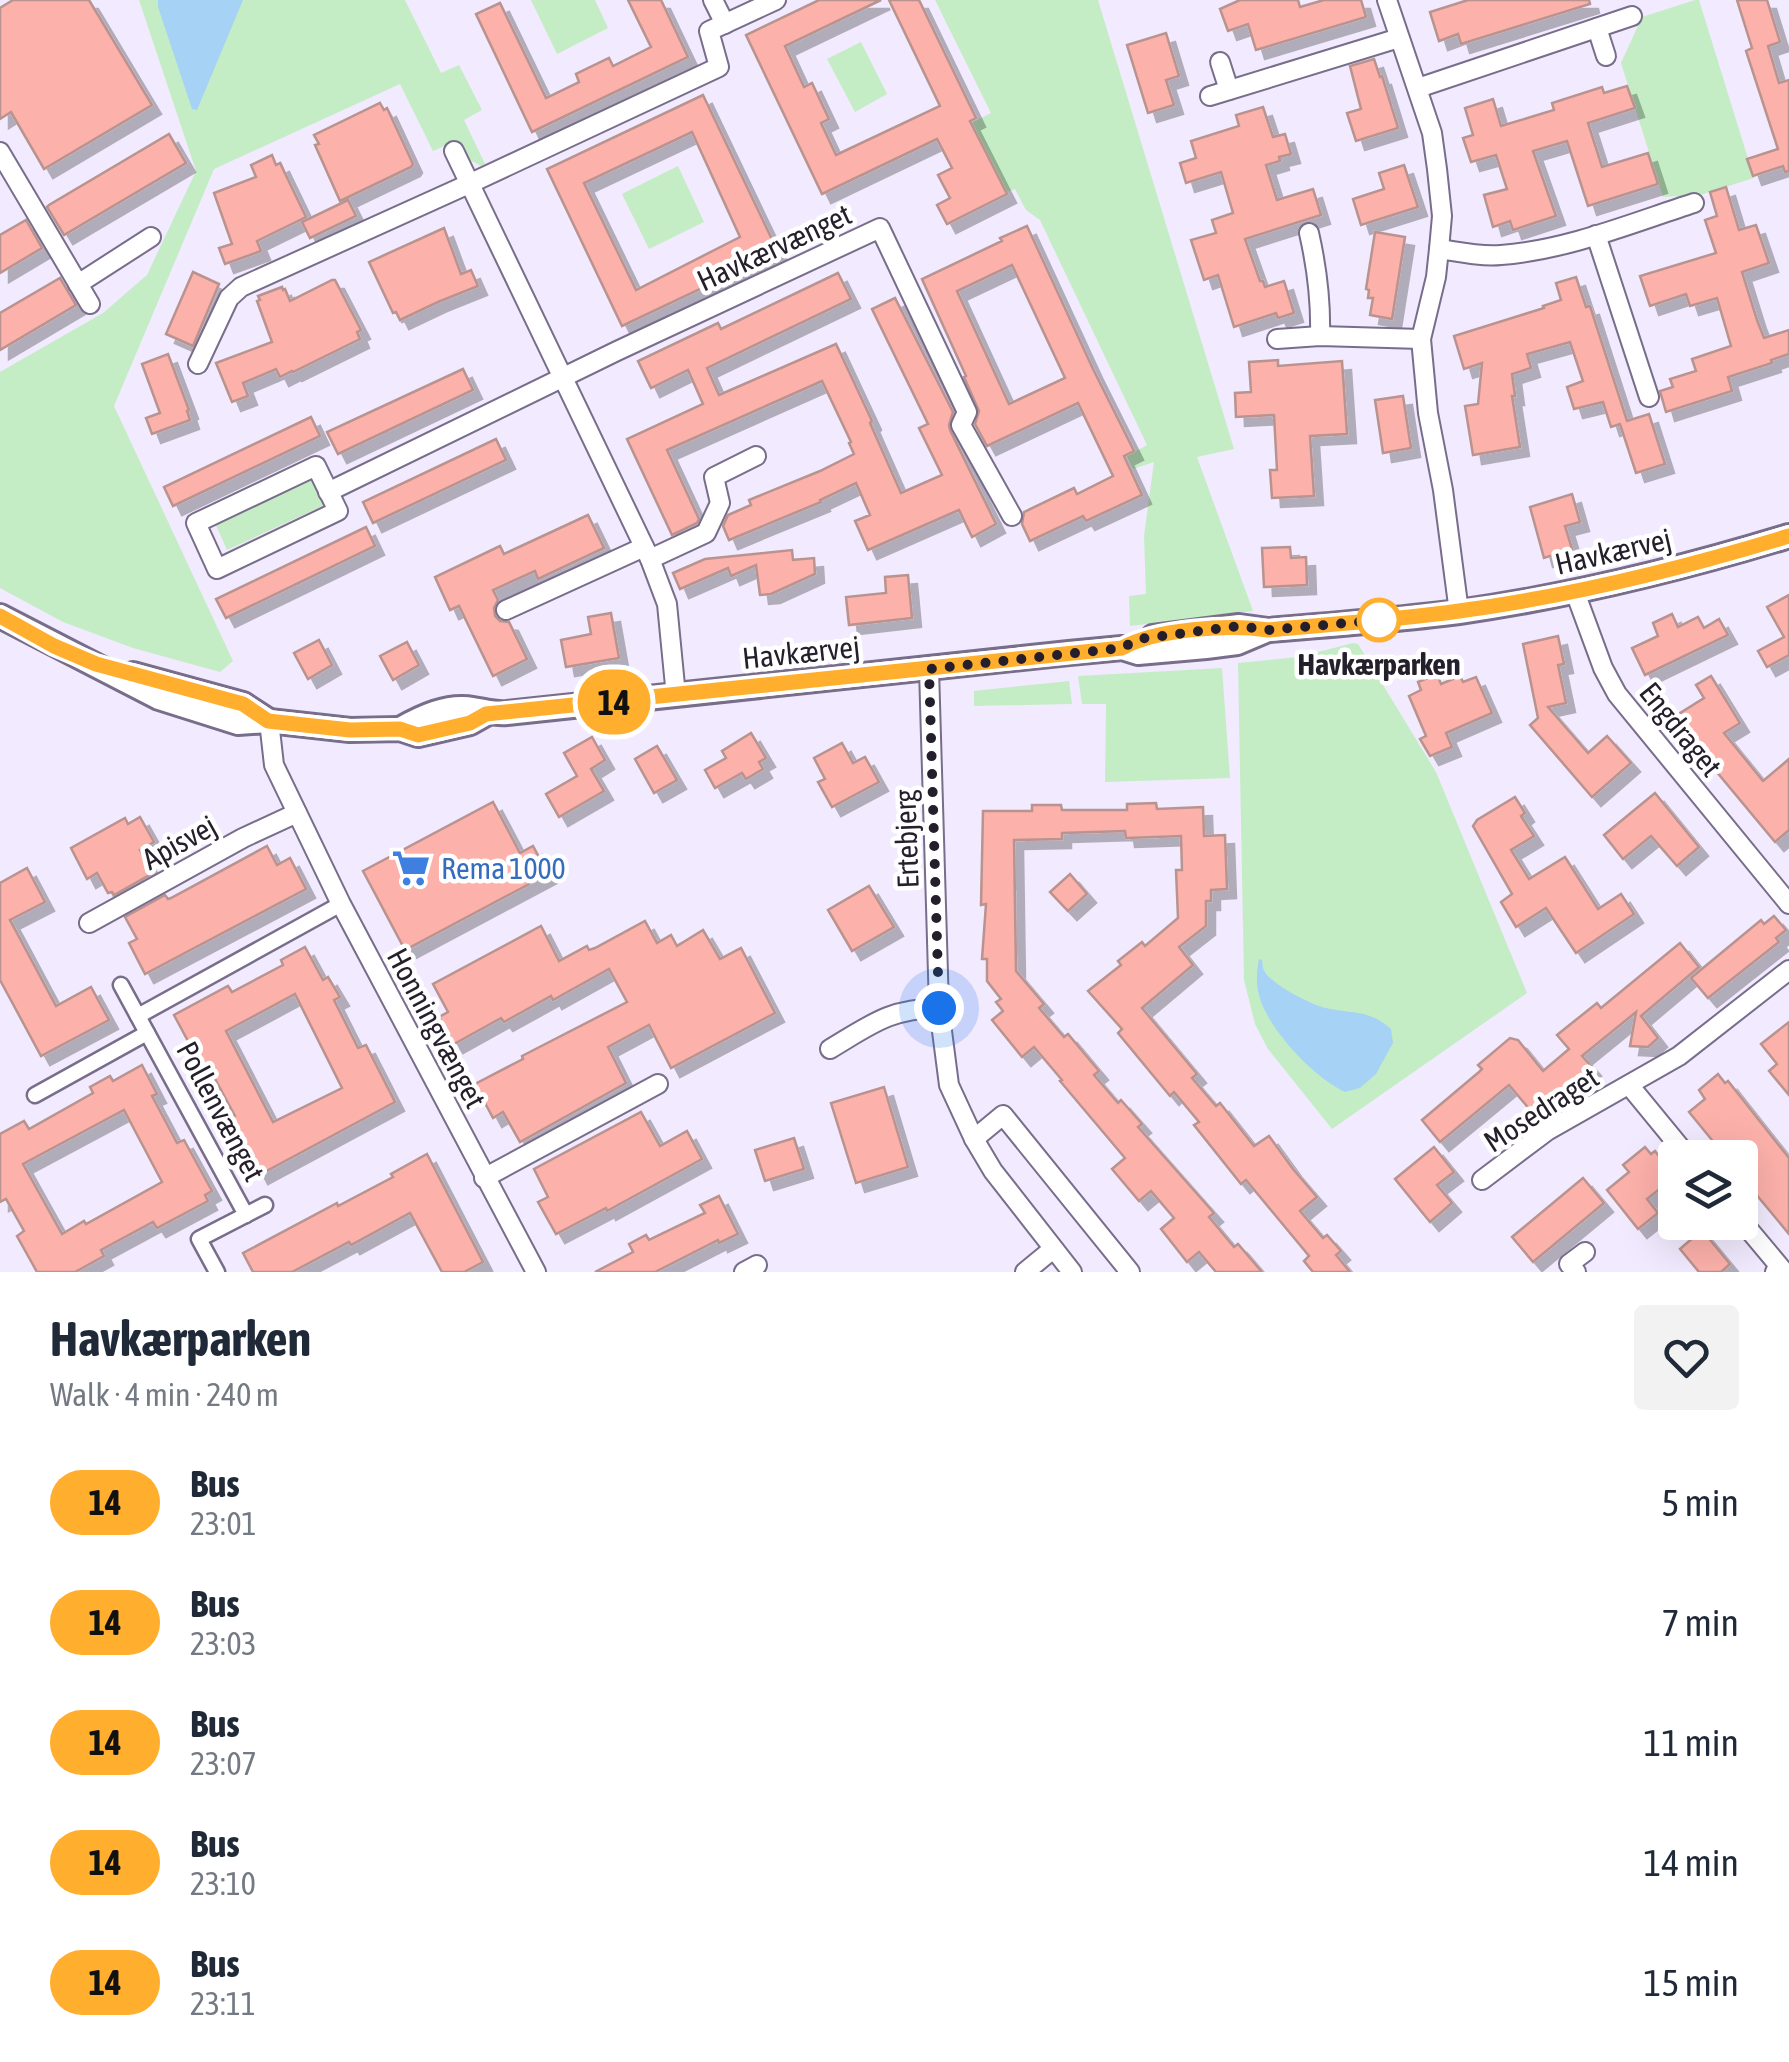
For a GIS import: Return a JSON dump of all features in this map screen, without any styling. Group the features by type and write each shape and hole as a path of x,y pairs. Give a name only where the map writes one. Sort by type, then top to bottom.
{"street":[{"path":"713,0 724,24"},
{"path":"198,364 229,298 241,287 718,66 710,31 776,0"},
{"path":"1387,0 1432,133 1442,216 1436,277 1421,339 1428,413 1459,612"},
{"path":"1418,88 1632,16"},
{"path":"1597,28 1606,56"},
{"path":"1210,96 1399,38"},
{"path":"1220,62 1229,90"},
{"path":"454,151 647,553 667,604 676,696"},
{"path":"0,152 90,304"},
{"path":"1439,250 1496,256 1529,252 1694,203"},
{"name":"Havkærvænget","path":"328,492 880,228 967,412 961,425 1012,516"},
{"path":"1309,233 1321,301 1320,336"},
{"path":"1596,235 1649,397"},
{"path":"78,284 151,237"},
{"path":"1277,339 1421,339"},
{"path":"506,610 706,533 720,503 714,478 756,456"},
{"path":"316,466 328,492 338,511 218,569 196,523 316,466"},
{"name":"Havkærvej","path":"0,616 159,698 201,713 238,723 268,721 350,730 400,729 418,735 470,723 486,714 1122,648 1138,653 1206,646 1236,642 1268,630 1459,612 1575,592 1714,559 1789,536"},
{"name":"Engdraget","path":"1575,592 1616,694 1789,904"},
{"name":"Ertebjerg","path":"929,669 939,1008 949,1085 993,1171 1072,1272"},
{"name":"Honningvænget","path":"268,721 274,765 341,904 536,1272"},
{"name":"Apisvej","path":"89,922 297,813"},
{"path":"1773,884 1789,871"},
{"path":"138,1016 341,904"},
{"name":"Mosedraget","path":"1482,1180 1547,1131 1679,1056 1789,970"},
{"name":"Pollenvænget","path":"121,985 246,1215"},
{"path":"830,1048 886,1016 910,1009 939,1008"},
{"name":"Pollenvænget","path":"35,1095 147,1033"},
{"path":"484,1178 658,1084"},
{"name":"Mosedraget","path":"1629,1085 1674,1140"},
{"path":"974,1139 1003,1116 1130,1272"},
{"name":"Pollenvænget","path":"217,1272 200,1239 266,1205"},
{"path":"1758,1240 1780,1268 1775,1272"},
{"path":"1025,1272 1053,1249"},
{"path":"1576,1272 1570,1264 1585,1252"}],"green space":[{"path":"139,0 405,0 441,73 459,65 482,110 464,120 485,164 481,166 468,159 458,140 433,151 400,84 214,169 114,406 233,661 220,672 133,648 63,622 0,588 0,372 103,313 147,275 196,171"},
{"path":"531,0 595,0 608,28 557,54"},
{"name":"Havkærparken","path":"935,0 1098,0 1234,449 1197,457 1253,611 1130,626 1129,596 1146,594 1144,536 1154,462 1133,469 1127,456 1147,445 1040,220 1026,210 1015,189 1007,192 970,124 991,113"},
{"path":"1699,0 1754,178 1700,195 1663,197 1621,63 1642,17"},
{"path":"861,42 887,94 855,112 827,59"},
{"path":"678,166 704,222 649,249 622,194"},
{"path":"312,476 325,505 227,550 215,523"},
{"path":"1358,644 1436,772 1527,993 1332,1129 1268,1049 1255,1024 1244,980 1238,663 1299,657"},
{"path":"1222,668 1230,778 1105,782 1106,704 1082,704 1078,676"},
{"path":"1069,681 1072,704 974,706 974,691"}],"water":[{"path":"158,0 243,0 197,110 192,109"},
{"path":"1259,959 1267,975 1297,996 1324,1007 1369,1016 1391,1029 1393,1043 1376,1074 1360,1088 1345,1092 1305,1063 1280,1035 1262,1005 1257,983"}],"building":[{"path":"13,0 89,0 152,105 44,169 11,112 0,119 0,8"},
{"path":"628,0 661,0 688,57 532,132 476,14 500,3 546,98 579,82 576,74 609,58 613,66 651,47"},
{"path":"819,0 881,0 785,46 804,87 812,83 829,119 821,123 836,155 940,106 889,0 919,0 976,118 970,121 1007,194 947,224 937,205 950,198 938,175 952,168 937,139 822,194 746,35"},
{"path":"1240,0 1298,0 1300,7 1324,0 1361,0 1366,17 1256,50 1248,24 1228,31 1220,9"},
{"path":"1468,0 1589,0 1590,4 1461,44 1458,34 1439,41 1430,12"},
{"path":"1737,0 1767,0 1780,42 1768,46 1779,83 1789,80 1789,171 1785,172 1783,166 1753,176 1747,159 1778,149 1746,51 1752,48"},
{"path":"1166,33 1179,76 1166,80 1174,105 1148,113 1127,45"},
{"path":"1374,59 1398,128 1356,141 1347,113 1361,109 1350,66"},
{"path":"1627,86 1635,108 1588,123 1602,167 1648,153 1658,184 1588,206 1567,141 1533,151 1556,216 1513,230 1510,221 1493,227 1484,195 1507,189 1496,155 1471,162 1463,138 1473,135 1465,108 1493,99 1501,126 1554,110 1552,103 1602,87 1604,93"},
{"path":"703,95 778,252 622,326 547,169","holes":["692,132 740,237 636,290 584,183"]},
{"path":"380,103 384,110 387,108 413,164 340,201 314,135"},
{"path":"1263,107 1273,137 1285,134 1291,154 1266,165 1277,200 1313,189 1321,215 1245,239 1260,281 1265,287 1284,281 1294,313 1278,318 1276,313 1234,327 1218,275 1204,280 1191,240 1216,233 1212,220 1233,213 1221,172 1186,183 1180,163 1196,158 1191,141 1239,126 1236,115"},
{"path":"169,134 186,163 64,235 49,205"},
{"path":"272,155 276,165 280,163 306,217 257,241 261,251 225,264 219,248 232,244 214,193 256,177 251,165"},
{"path":"1404,165 1418,207 1361,225 1353,199 1384,189 1379,173"},
{"path":"1726,187 1739,230 1756,225 1769,263 1742,272 1757,320 1764,338 1789,330 1789,354 1728,377 1732,391 1666,412 1660,391 1673,387 1670,379 1696,371 1692,359 1731,346 1717,298 1690,306 1686,294 1650,306 1640,276 1716,253 1705,220 1717,216 1710,192"},
{"path":"348,200 356,216 310,238 302,222"},
{"path":"26,220 42,248 0,273 0,235"},
{"path":"1027,226 1134,451 1124,456 1142,495 1030,541 1022,524 1024,512 1074,488 1077,494 1113,476 1078,403 987,446 975,424 979,411 922,279 1002,241 1000,238","holes":["1012,265 1065,378 1009,404 957,291"]},
{"path":"444,228 461,274 471,270 478,286 400,320 369,262"},
{"path":"1375,232 1405,237 1392,319 1370,315 1373,298 1368,298 1366,289"},
{"path":"193,272 219,284 193,346 166,334"},
{"path":"838,273 851,299 707,368 719,395 836,344 901,493 942,475 919,428 928,424 872,309 895,298 953,412 950,430 996,524 972,537 959,510 868,550 855,521 870,515 856,483 821,502 729,540 723,526 728,515 751,505 749,500 854,454 822,381 667,450 699,519 672,535 627,439 703,404 688,370 651,388 638,361 718,323 721,329"},
{"path":"1576,277 1586,307 1590,306 1627,421 1649,414 1665,464 1636,473 1620,424 1611,427 1603,402 1574,409 1567,387 1583,381 1570,342 1527,354 1531,368 1512,374 1520,447 1473,455 1465,406 1478,404 1482,363 1464,369 1454,336 1561,300 1556,283"},
{"path":"60,278 76,305 0,350 0,313"},
{"path":"332,280 361,330 357,332 360,339 280,377 276,369 243,383 248,396 232,402 216,363 272,342 258,296 282,287 290,301"},
{"path":"168,354 190,420 152,434 146,418 160,413 142,364"},
{"path":"1278,360 1278,366 1342,361 1347,434 1310,436 1314,496 1272,498 1270,470 1277,470 1274,415 1236,417 1235,393 1251,392 1249,362"},
{"path":"463,369 473,390 338,454 327,432"},
{"path":"1403,396 1411,448 1383,453 1375,400"},
{"path":"311,417 320,436 173,506 164,487"},
{"path":"496,439 506,460 373,523 363,502"},
{"path":"1572,494 1580,522 1565,526 1572,549 1544,558 1530,507"},
{"path":"588,515 604,548 538,579 535,571 493,590 498,600 495,616 509,622 527,659 493,676 459,606 450,610 435,577 500,546 504,554"},
{"path":"366,527 375,546 226,618 216,599"},
{"path":"1290,547 1291,558 1306,557 1307,585 1264,587 1262,548"},
{"path":"792,550 793,560 814,558 815,574 771,594 760,595 756,565 731,576 728,568 680,589 673,573 705,559"},
{"path":"908,575 912,618 849,625 846,597 886,593 885,577"},
{"path":"1789,595 1789,655 1767,667 1758,651 1784,637 1767,607"},
{"path":"611,613 619,658 566,667 561,640 591,634 588,617"},
{"path":"1672,614 1678,627 1698,617 1704,628 1719,619 1728,635 1645,675 1632,648 1658,636 1653,623"},
{"path":"1558,636 1564,664 1558,665 1566,703 1548,707 1588,753 1607,736 1631,763 1592,797 1530,725 1538,718 1523,644"},
{"path":"319,640 332,665 308,679 294,653"},
{"path":"407,642 419,665 393,680 380,656"},
{"path":"1437,674 1441,684 1460,676 1463,682 1476,677 1492,713 1446,733 1452,747 1430,756 1420,739 1426,736 1409,696 1421,690 1418,682"},
{"path":"1711,676 1740,723 1724,733 1763,781 1789,759 1789,830 1775,842 1711,765 1714,762 1677,715 1704,698 1696,685"},
{"path":"751,733 766,758 759,762 763,769 746,779 742,773 715,788 705,770 726,758 722,751"},
{"path":"592,737 605,760 591,769 604,791 559,817 546,794 577,776 564,753"},
{"path":"842,743 853,763 865,757 879,782 832,807 818,782 825,779 814,758"},
{"path":"657,746 677,780 654,793 635,759"},
{"path":"1655,793 1699,847 1677,866 1651,836 1623,859 1604,835"},
{"path":"1515,797 1534,836 1511,850 1529,879 1565,857 1598,909 1621,894 1634,914 1576,953 1546,908 1516,927 1501,902 1512,894 1473,826"},
{"path":"493,802 520,853 533,846 548,874 405,950 363,871"},
{"path":"1156,803 1157,809 1203,807 1204,836 1225,835 1227,889 1211,890 1211,901 1206,901 1206,926 1179,947 1193,965 1142,1008 1197,1074 1192,1078 1216,1106 1220,1103 1254,1146 1269,1136 1317,1197 1300,1211 1323,1238 1327,1235 1341,1251 1336,1255 1350,1272 1313,1272 1304,1261 1309,1256 1246,1180 1241,1184 1194,1125 1199,1122 1174,1092 1170,1096 1118,1033 1122,1029 1088,991 1121,965 1118,961 1142,942 1145,946 1178,918 1176,870 1182,870 1181,836 1126,838 1125,831 1062,833 1062,839 1014,840 1016,971 1044,1004 1039,1008 1064,1037 1068,1034 1099,1071 1094,1075 1142,1124 1138,1127 1214,1213 1209,1217 1262,1272 1216,1272 1199,1252 1187,1262 1161,1229 1174,1218 1151,1191 1139,1201 1112,1169 1125,1158 1062,1080 1034,1047 1022,1057 992,1020 1003,1011 996,1002 1001,999 987,981 987,959 982,959 986,904 981,905 983,811 1032,811 1032,805 1061,805 1062,810 1127,810 1127,804"},
{"path":"140,817 154,842 140,850 153,873 114,895 108,893 97,873 87,879 71,848 125,818 128,824"},
{"path":"267,846 277,865 290,858 306,889 145,974 129,943 137,939 125,917 165,895 171,898"},
{"path":"27,868 45,902 10,920 56,1006 91,987 109,1020 41,1056 0,980 0,883"},
{"path":"1070,874 1087,894 1068,911 1050,892"},
{"path":"869,886 894,927 852,951 828,910"},
{"path":"1774,916 1786,930 1776,938 1779,942 1708,998 1691,978 1761,920 1764,924"},
{"path":"645,921 657,943 671,935 677,946 703,930 720,959 741,948 775,1013 671,1068 649,1025 608,1047 626,1083 520,1142 503,1112 493,1118 475,1084 627,1002 609,969 553,1000 551,996 504,1022 501,1018 454,1044 439,1017 448,1012 433,984 541,926 559,961 587,946 589,950 595,948"},
{"path":"1680,943 1699,967 1641,1016 1658,1038 1648,1047 1630,1046 1636,1012 1582,1056 1592,1067 1531,1111 1509,1085 1440,1142 1422,1120 1479,1072 1482,1069 1478,1065 1510,1038 1518,1040 1543,1071 1569,1049 1557,1035 1597,1003 1601,1008"},
{"path":"305,947 323,980 328,977 340,997 334,1000 358,1048 366,1045 395,1102 259,1175 230,1119 235,1116 208,1066 203,1069 174,1015 228,986 232,992 283,965 281,960","holes":["295,994 342,1088 273,1122 226,1031"]},
{"path":"1789,1022 1789,1095 1769,1071 1777,1064 1761,1044"},
{"path":"142,1065 157,1094 152,1096 177,1143 184,1140 212,1191 205,1195 208,1201 157,1228 153,1222 101,1250 104,1256 75,1272 37,1272 17,1236 24,1231 6,1199 0,1202 0,1134 24,1121 29,1129 93,1093 90,1087 110,1076 113,1081","holes":["124,1110 162,1182 62,1234 23,1164"]},
{"path":"1718,1074 1725,1083 1728,1081 1789,1158 1789,1234 1758,1197 1758,1140 1712,1140 1689,1112 1705,1099 1699,1090"},
{"path":"884,1087 908,1167 856,1183 831,1103"},
{"path":"641,1112 660,1146 687,1131 702,1159 556,1234 538,1202 548,1197 534,1169"},
{"path":"794,1138 804,1169 765,1181 755,1150"},
{"path":"1434,1147 1454,1172 1437,1185 1452,1203 1430,1222 1395,1179"},
{"path":"1645,1147 1658,1155 1658,1190 1647,1199 1658,1213 1638,1229 1607,1190 1629,1172 1623,1165"},
{"path":"427,1154 483,1262 464,1272 442,1272 410,1213 292,1272 253,1272 243,1253 393,1177 391,1174"},
{"path":"1583,1178 1604,1203 1533,1262 1512,1237"},
{"path":"719,1196 738,1234 655,1272 595,1272 633,1252 629,1244 646,1235 649,1240 705,1213 700,1205"},
{"path":"1690,1240 1710,1240 1730,1264 1721,1272 1699,1272 1680,1249"}],"bus line":[{"name":"14","path":"0,616 96,664 243,704 268,721 350,730 400,729 418,735 470,723 486,714 1122,648 1139,639 1239,626 1268,630 1459,612 1575,592 1714,559 1789,536"}],"place":[{"name":"Havkærparken","path":"1379,620"},
{"name":"Rema 1000","path":"411,868"}],"route":[{"path":"939,1008 929,669 1122,648 1139,639 1239,626 1268,630 1379,620"}]}
